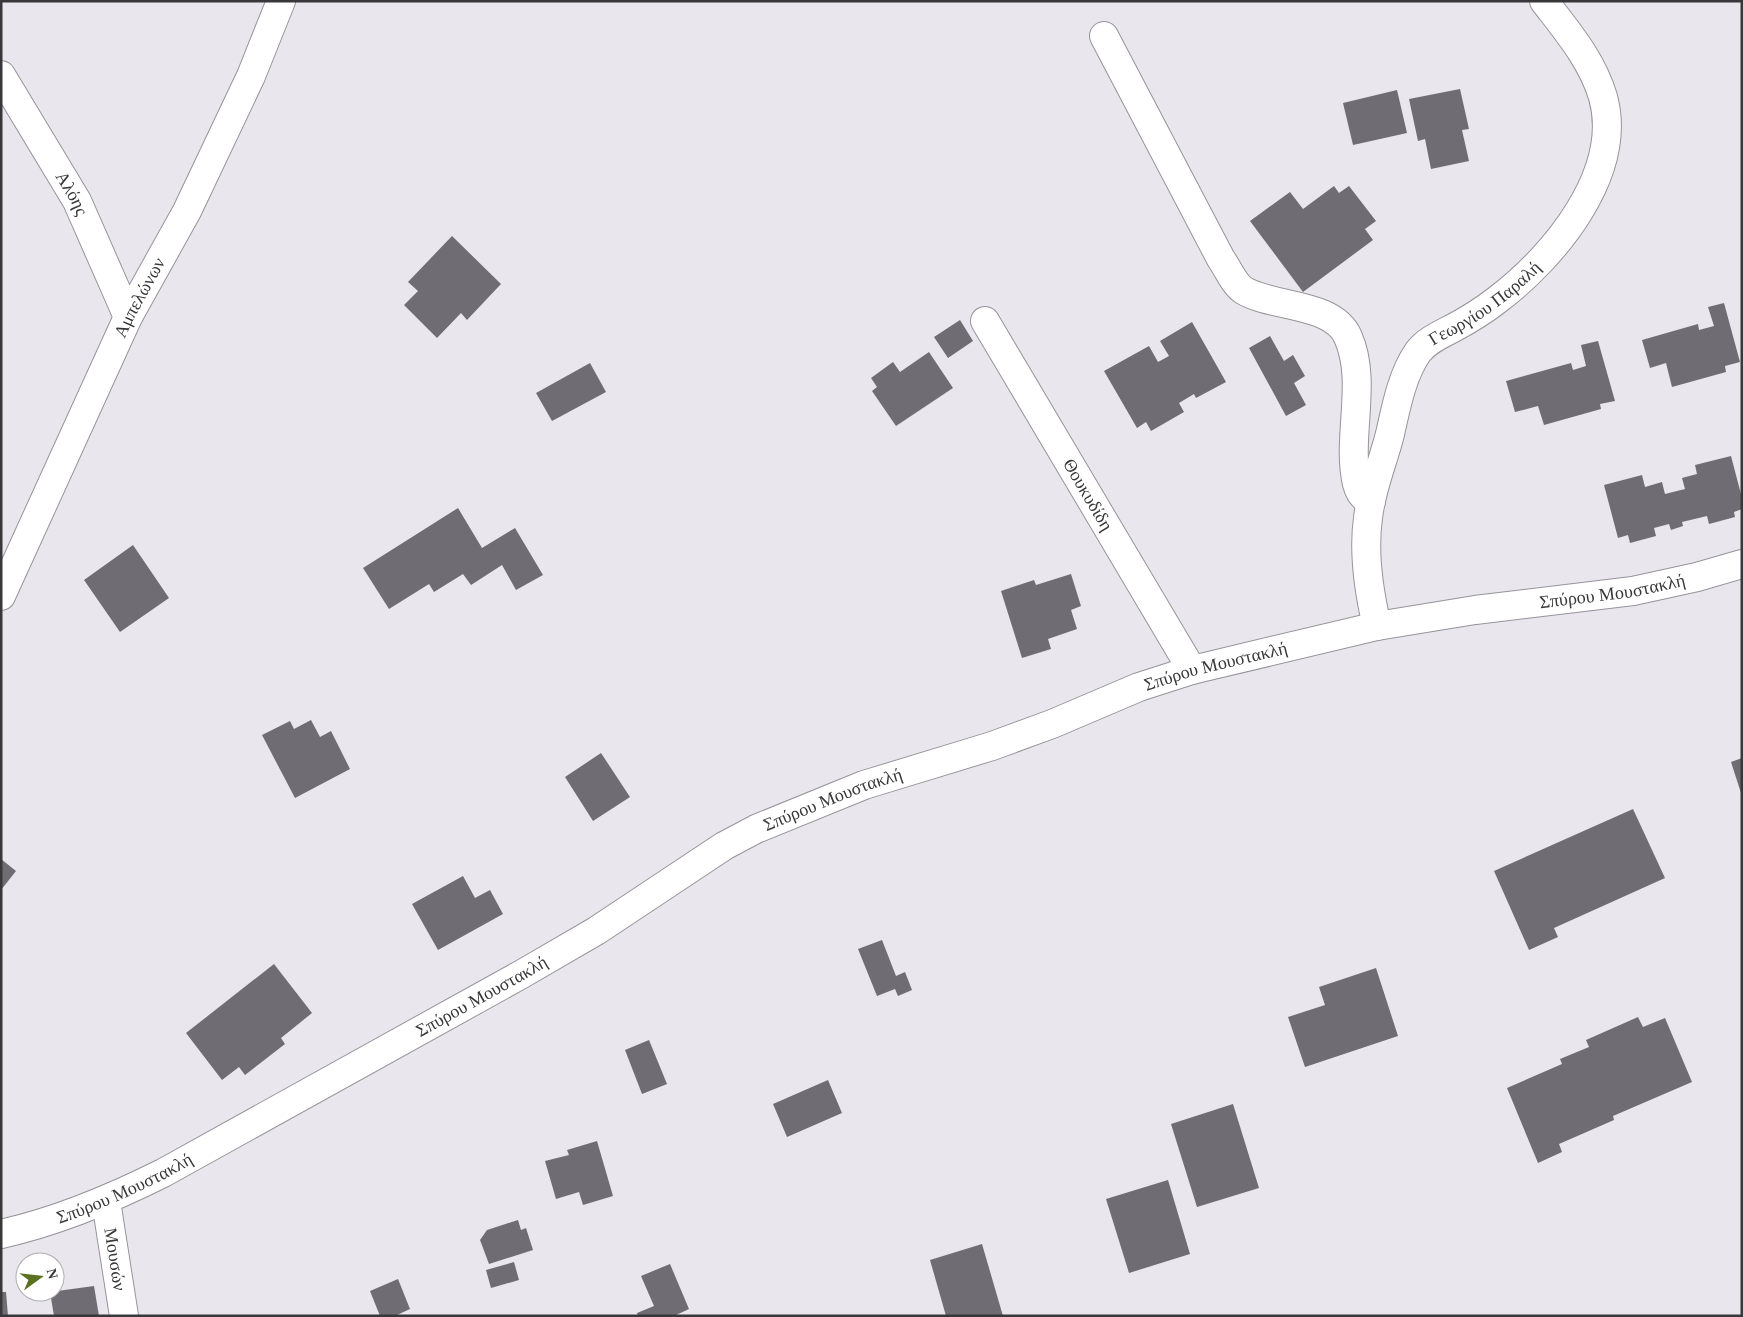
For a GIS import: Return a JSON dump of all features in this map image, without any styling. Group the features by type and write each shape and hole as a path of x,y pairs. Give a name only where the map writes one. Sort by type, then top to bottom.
{"street":[{"name":"Αμπελώνων","path":"1,596 128,317 191,203 251,76 281,1"},
{"name":"Γεωργίου Παραλή","path":"1377,626 1367,556 1368,519 1398,402 1412,362 1419,352 1439,335 1496,301 1520,280 1548,251 1578,214 1598,172 1607,138 1603,97 1582,52 1544,1"},
{"path":"1104,36 1221,258 1242,289 1264,299 1326,316 1338,323 1348,336 1354,358 1357,403 1355,467 1358,485 1363,498 1371,502"},
{"name":"Αλόης","path":"1,75 77,202 128,317"},
{"name":"Θουκυδίδη","path":"984,321 1192,670"},
{"name":"Σπύρου Μουστακλή","path":"1,1234 54,1220 106,1202 256,1123 498,988 596,931 709,855 756,829 864,785 1000,743 1052,724 1139,687 1192,670 1377,626 1466,611 1633,591 1697,577 1742,564"},
{"name":"Μουσών","path":"106,1202 124,1316"}],"building":[{"path":"1460,89 1469,129 1462,130 1469,161 1431,169 1425,139 1418,141 1409,99"},
{"path":"1397,90 1407,133 1353,145 1343,103"},
{"path":"1334,186 1339,193 1349,186 1376,221 1365,229 1373,240 1303,292 1250,221 1290,192 1303,209"},
{"path":"452,236 501,284 467,320 461,313 437,338 404,305 418,291 408,282"},
{"path":"1724,303 1740,362 1725,366 1726,372 1672,387 1666,363 1650,368 1642,340 1698,324 1699,330 1714,326 1708,307"},
{"path":"960,320 973,341 948,358 934,337"},
{"path":"1192,322 1226,382 1196,398 1194,394 1179,403 1184,412 1151,431 1146,422 1137,428 1104,371 1149,346 1158,362 1169,356 1160,341"},
{"path":"1270,336 1284,361 1293,355 1305,376 1294,383 1306,405 1286,416 1249,348"},
{"path":"1598,341 1615,401 1600,404 1601,409 1544,425 1538,406 1515,412 1506,381 1571,363 1573,370 1586,366 1581,345"},
{"path":"929,352 953,388 896,426 872,391 877,387 871,378 893,362 900,372"},
{"path":"590,363 606,392 552,421 536,393"},
{"path":"1731,456 1742,498 1742,509 1734,512 1735,517 1709,524 1707,516 1682,522 1683,526 1671,530 1669,524 1654,528 1656,536 1630,543 1628,535 1618,538 1604,485 1642,475 1645,487 1662,482 1665,494 1685,489 1682,478 1697,474 1695,465"},
{"path":"458,508 482,548 515,528 543,575 516,590 502,565 471,585 463,574 434,592 429,584 389,609 363,568"},
{"path":"133,545 169,598 120,632 84,580"},
{"path":"1071,574 1081,606 1071,610 1077,629 1048,639 1051,649 1022,658 1001,591 1034,580 1036,585"},
{"path":"311,720 320,737 331,731 350,769 295,798 262,735 290,721 294,729"},
{"path":"601,753 630,797 593,821 565,777"},
{"path":"1742,758 1742,793 1741,793 1731,762"},
{"path":"1633,809 1665,878 1554,928 1558,937 1529,950 1494,871"},
{"path":"1,859 16,871 1,890"},
{"path":"463,876 475,898 490,890 503,914 438,950 412,904"},
{"path":"882,940 896,976 905,972 912,990 898,996 895,989 877,996 858,949"},
{"path":"274,964 312,1013 281,1038 285,1044 245,1075 239,1067 222,1080 186,1033"},
{"path":"1376,968 1398,1036 1305,1067 1288,1017 1325,1005 1319,987"},
{"path":"1638,1017 1643,1027 1665,1018 1692,1082 1613,1116 1614,1120 1559,1144 1562,1152 1538,1163 1507,1088 1562,1064 1560,1059 1589,1047 1586,1040"},
{"path":"649,1040 667,1084 642,1094 625,1050"},
{"path":"828,1080 842,1113 787,1137 773,1104"},
{"path":"1233,1104 1259,1188 1197,1207 1171,1124"},
{"path":"597,1141 613,1196 583,1205 579,1192 556,1199 545,1161 569,1155 567,1150"},
{"path":"1168,1180 1190,1254 1129,1273 1106,1199"},
{"path":"518,1220 521,1230 526,1228 533,1250 489,1264 480,1240 487,1230"},
{"path":"982,1244 1003,1316 946,1316 930,1260"},
{"path":"514,1262 519,1280 491,1288 486,1270"},
{"path":"670,1264 689,1309 674,1316 638,1316 637,1313 654,1306 641,1276"},
{"path":"398,1279 410,1309 395,1316 380,1316 370,1291"},
{"path":"94,1286 99,1316 54,1316 52,1302 65,1302 65,1290"},
{"path":"1,1292 6,1292 8,1316 1,1316"}]}
